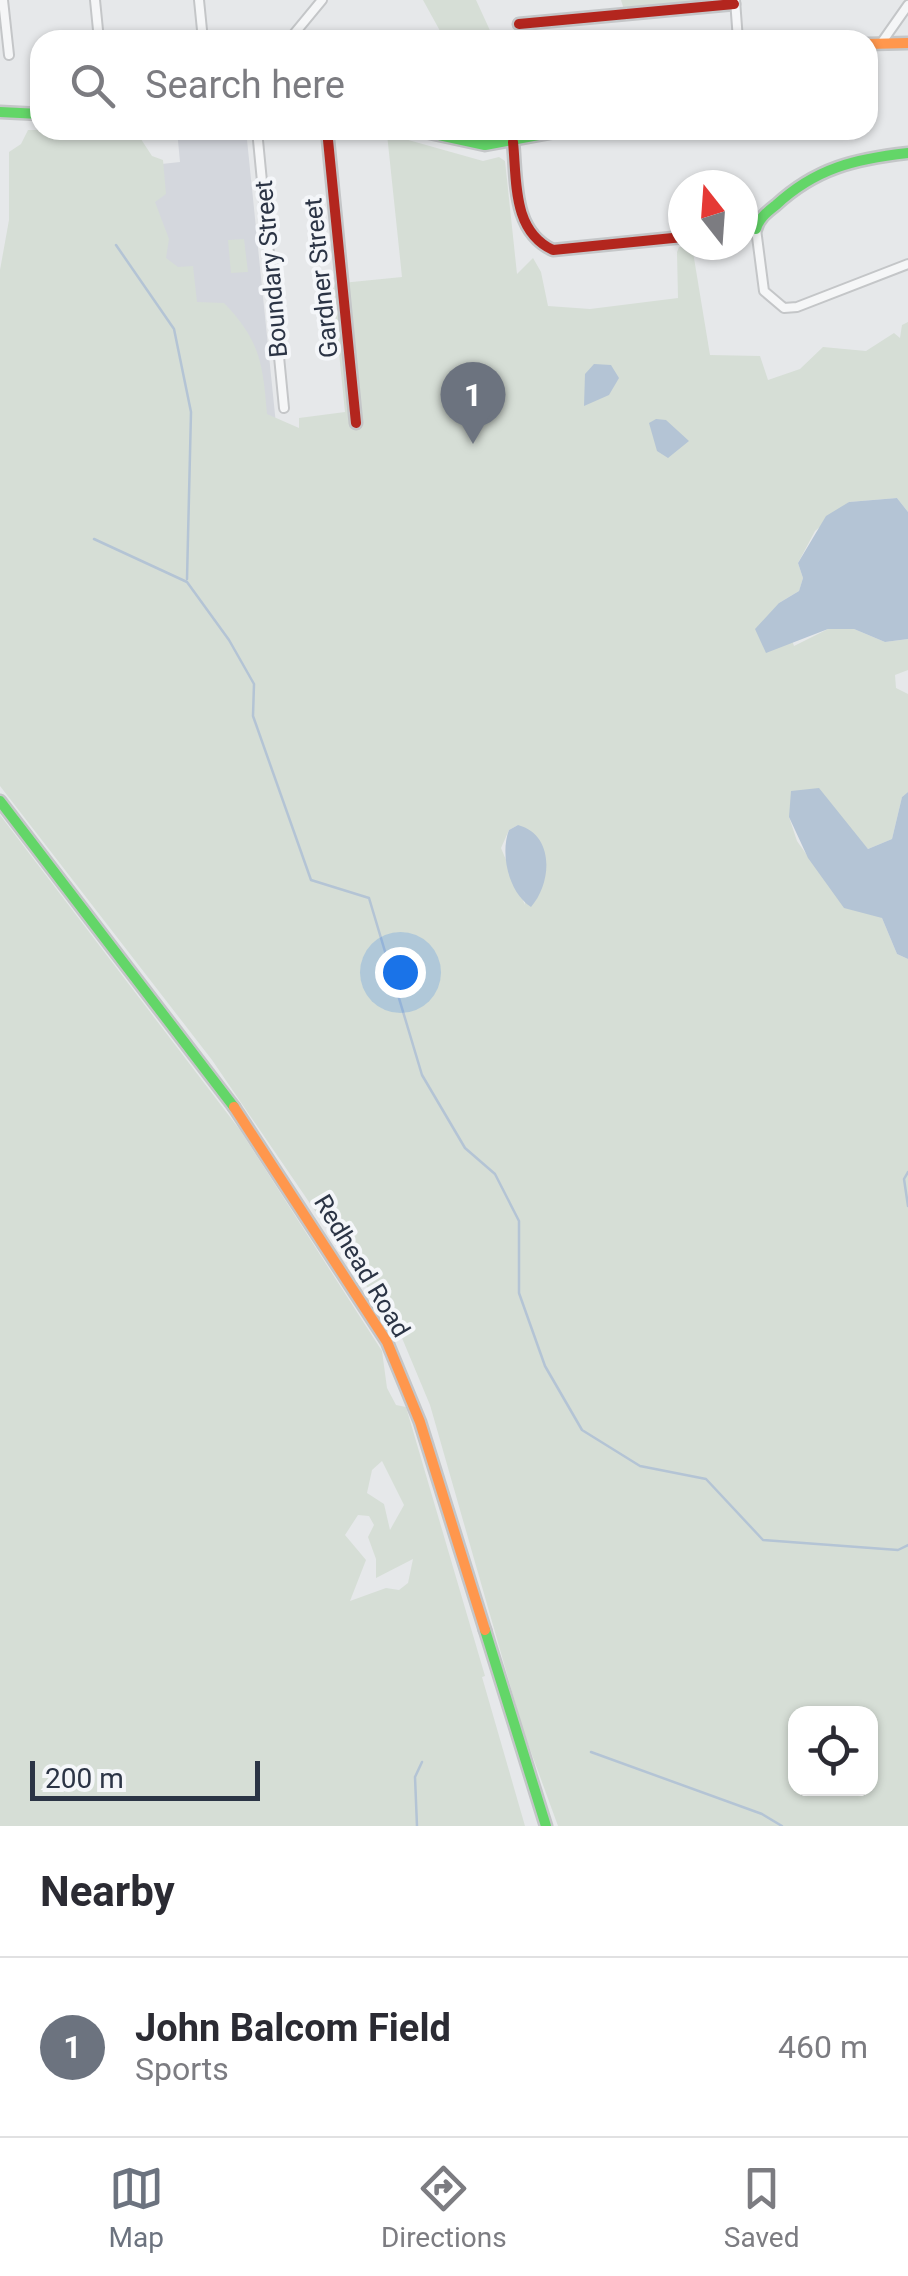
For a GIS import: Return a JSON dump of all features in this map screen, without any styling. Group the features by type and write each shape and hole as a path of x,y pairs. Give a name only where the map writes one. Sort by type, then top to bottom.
{"street":[{"path":"3,0 9,54"},
{"path":"96,0 98,30"},
{"path":"199,0 202,30"},
{"path":"297,30 322,0"},
{"path":"519,24 734,2 737,30"},
{"path":"882,42 908,5"},
{"path":"878,43 908,43"},
{"path":"0,112 30,114"},
{"name":"Boundary Street","path":"259,140 284,408"},
{"name":"Gardner Street","path":"328,140 356,422"},
{"path":"455,140 475,145 522,140"},
{"path":"513,142 527,235 539,246 553,250 668,238"},
{"path":"758,221 802,181 840,160 908,153"},
{"path":"758,245 764,290 784,308 908,264"},
{"name":"Redhead Road","path":"0,800 244,1120 387,1342 420,1422 546,1826"}],"shaded area":[{"path":"423,0 476,0 490,30 440,30"},
{"path":"621,0 701,0 626,16"},
{"path":"28,130 30,140 142,140 152,156 163,160 166,194 155,202 169,239 166,258 178,267 193,266 197,302 224,303 236,316 258,354 267,414 299,428 299,418 345,412 332,284 402,277 388,140 408,140 483,161 499,157 505,161 517,274 533,258 541,272 548,306 590,309 678,298 677,260 694,260 710,355 760,356 768,380 800,369 823,347 866,351 894,333 900,338 902,325 908,322 908,512 897,498 849,502 815,531 798,563 803,578 799,591 779,603 794,646 828,629 854,629 885,642 908,639 908,670 895,675 896,688 908,694 908,792 902,797 892,839 868,849 845,824 789,817 797,841 821,875 882,918 897,954 908,959 908,1826 558,1826 523,1730 430,1405 402,1338 212,1060 0,786 0,270 9,220 9,152 21,144","holes":["518,825 525,905 501,848 509,830"]},
{"path":"178,140 247,140 277,434 173,445 143,166 180,162"},
{"path":"244,239 248,272 231,273 228,240"},
{"path":"0,815 240,1130 382,1351 387,1388 396,1405 406,1407 525,1826 0,1826","holes":["382,1461 404,1505 390,1530 384,1504 367,1493 372,1470","358,1515 369,1516 374,1525 368,1537 376,1559 376,1578 413,1559 408,1583 399,1590 386,1588 350,1601 366,1560 345,1535"]}],"water":[{"path":"594,364 611,365 619,378 609,395 584,406 585,374"},
{"path":"666,420 689,441 668,458 657,451 649,423"},
{"path":"897,498 908,512 908,639 885,642 854,629 828,629 766,653 755,629 779,603 799,591 803,578 798,563 826,516 849,502"},
{"path":"819,788 868,849 892,839 902,797 908,792 908,959 897,954 882,918 844,908 808,858 789,817 791,791"},
{"path":"518,825 539,839 546,861 543,885 531,907 517,892 506,861 509,830"}],"waterway":[{"path":"116,245 174,329 191,412 187,579"},
{"path":"94,539 187,582 229,640 254,684 253,716 311,880 369,898 422,1075 465,1148 495,1174 519,1221 519,1293 545,1366 582,1430 640,1466 706,1479 763,1540 898,1550 908,1545"},
{"path":"908,1172 904,1179 908,1206"},
{"path":"591,1752 762,1814 782,1826"},
{"path":"417,1826 415,1777 422,1762"}],"traffic: fast":[{"path":"0,112 30,114"},
{"path":"462,140 485,145 512,140"},
{"path":"758,225 791,192 821,174 853,162 908,153"},
{"path":"0,801 234,1107"},
{"path":"485,1630 546,1826"}],"traffic: slow":[{"path":"878,44 908,43"},
{"path":"234,1107 387,1342 420,1422 485,1630"}],"traffic: jam":[{"path":"519,24 734,4"},
{"path":"328,140 356,423"},
{"path":"513,142 519,204 530,231 540,242 553,250 668,238"}],"place":[{"name":"John Balcom Field","path":"473,444"}]}
